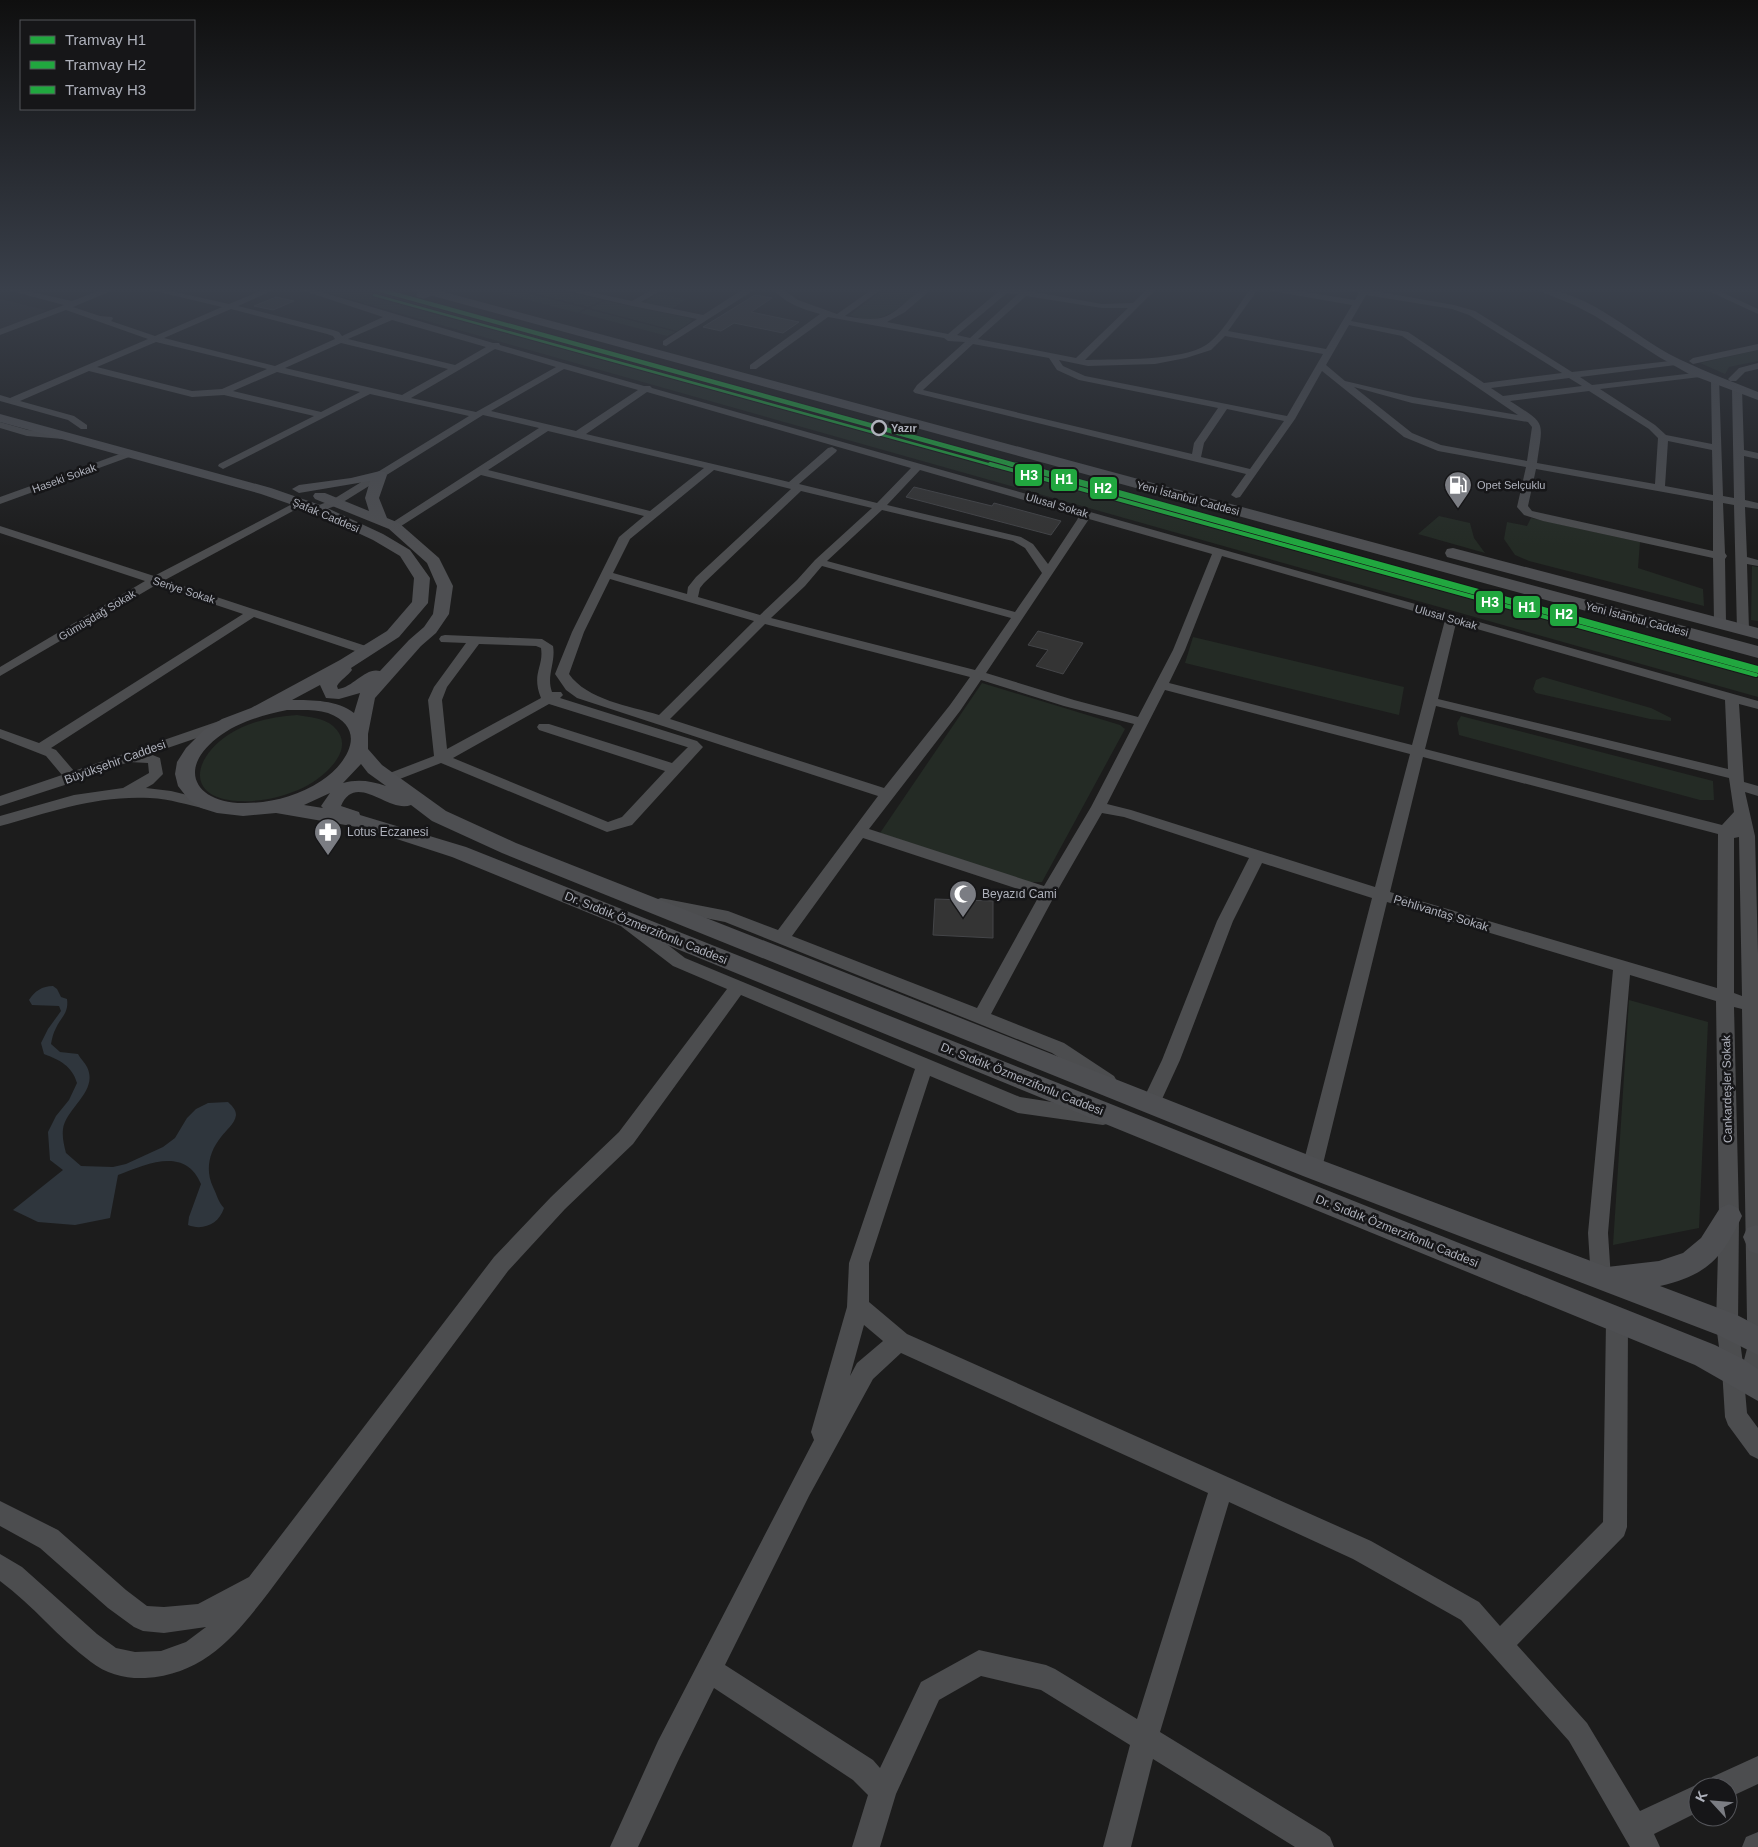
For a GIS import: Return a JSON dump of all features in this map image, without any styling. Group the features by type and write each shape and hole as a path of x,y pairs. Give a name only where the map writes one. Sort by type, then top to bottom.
{"highway":[{"name":"Yeni İstanbul Caddesi","path":"724,374 1758,652"},
{"name":"Yeni İstanbul Caddesi","path":"780,374 1255,500"},
{"name":"Yeni İstanbul Caddesi","path":"1436,548 1758,634"}],"main road":[{"path":"1700,374 1716,381 1758,388"},
{"path":"1717,374 1758,396"},
{"name":"Şafak Caddesi","path":"6,402 84,427 223,466 300,496 318,509 378,537 405,553 422,578 420,603 394,634 368,651 258,711"},
{"name":"Şafak Caddesi","path":"0,418 266,491 336,502 388,523 410,538 434,561 446,586 441,614 430,630 412,645 366,697 360,742"},
{"path":"300,496 380,475"},
{"path":"380,475 372,494 372,502 388,523"},
{"path":"368,651 333,678 328,686 332,694 350,693 359,688 412,645"},
{"name":"Dr. Sıddık Özmerzifonlu Caddesi","path":"258,711 287,705 315,705 338,710 354,721 360,742 375,769 387,779 439,816 509,848 1312,1168 1601,1279 1727,1325 1758,1343"},
{"path":"258,711 230,722 210,734 194,750 185,765 184,781 192,794 207,804 228,809 255,810 310,795 333,782 350,766 360,742"},
{"path":"365,822 334,811 331,806 333,800 354,786 369,786 439,816"},
{"name":"Dr. Sıddık Özmerzifonlu Caddesi","path":"273,806 365,822 459,852 1705,1355 1747,1379"},
{"path":"1601,1279 1636,1277 1679,1270 1704,1254 1729,1216"}],"street":[{"path":"0,398 6,402 73,374"},
{"path":"113,374 192,394 224,392 323,415"},
{"path":"224,392 265,374"},
{"path":"303,374 369,391 577,435 1017,539 1029,546 1048,573"},
{"path":"402,398 446,374"},
{"path":"318,509 336,502 479,414 549,374"},
{"name":"Ulusal Sokak","path":"598,374 1758,705"},
{"path":"934,374 918,391 1251,472"},
{"path":"1074,374 1082,378 1290,419"},
{"path":"1226,493 1251,472 1290,419 1316,374"},
{"path":"1331,374 1408,435 1438,448 1531,467 1758,506"},
{"path":"1465,374 1534,421 1537,427 1522,507 1528,513 1543,518 1720,556"},
{"path":"1482,386 1570,374"},
{"path":"1571,374 1652,427 1663,437 1718,448"},
{"path":"1502,399 1699,374"},
{"path":"1740,374 1735,384 1739,452 1743,630"},
{"path":"1716,381 1720,624"},
{"path":"1341,382 1412,400 1534,421"},
{"path":"577,435 647,388"},
{"path":"223,466 369,391"},
{"path":"1196,458 1199,443 1225,406"},
{"path":"0,425 27,433 63,436"},
{"path":"388,523 479,471 546,428"},
{"path":"1660,488 1663,437"},
{"path":"692,599 694,588 700,580 832,450"},
{"path":"1739,452 1758,456"},
{"name":"Haseki Sokak","path":"2,499 128,454"},
{"path":"661,720 762,619 801,583 819,562 879,507 918,466"},
{"path":"712,467 625,537 578,632 562,674 571,687 582,695 887,794"},
{"path":"479,471 652,515"},
{"name":"Gümüşdağ Sokak","path":"0,672 300,496"},
{"path":"781,938 887,794 955,708 1048,573 1083,520 1085,513"},
{"name":"Seriye Sokak","path":"0,529 368,651"},
{"path":"0,544 18,535"},
{"path":"980,1017 1098,808 1179,650 1218,552"},
{"path":"1741,559 1758,563"},
{"path":"819,562 1018,616"},
{"path":"606,575 762,619 978,675 1069,703 1142,722"},
{"path":"40,749 252,612"},
{"path":"1312,1168 1451,619"},
{"path":"441,758 608,827 627,821 696,747 692,744 548,699 542,686 542,671 549,653 547,646 538,642 446,638"},
{"path":"441,758 435,700 446,679 475,640"},
{"path":"1161,685 1747,836"},
{"path":"387,779 441,758 571,687"},
{"name":"Cankardeşler Sokak","path":"1732,698 1736,780 1750,816 1747,836 1754,1006 1758,1320"},
{"path":"1430,701 1736,780 1758,791"},
{"name":"Büyükşehir Caddesi","path":"0,801 72,778 230,722"},
{"path":"544,727 675,769"},
{"path":"0,733 51,753 72,778"},
{"path":"120,794 137,788 156,774 155,761 146,758 126,758"},
{"name":"Büyükşehir Caddesi","path":"0,821 96,796 120,794 150,793 207,804"},
{"name":"Pehlivantaş Sokak","path":"1098,808 1126,814 1257,857 1754,1006"},
{"path":"1726,830 1750,816"},
{"name":"Cankardeşler Sokak","path":"1726,830 1725,997 1729,1216 1727,1325 1747,1379"},
{"path":"860,832 1048,894"},
{"path":"641,901 728,917 1058,1048 1141,1100 1171,1060 1225,921 1257,857"},
{"path":"620,917 679,962 1018,1105 1125,1121"},
{"path":"1601,1279 1598,1233 1622,966"},
{"path":"0,1566 19,1579 103,1656 126,1665 155,1666 179,1660 206,1645 228,1624 260,1583 501,1264 558,1202 626,1138 738,987"},
{"path":"801,1488 829,1413 858,1307 859,1263 924,1065"},
{"path":"858,1307 900,1341 1362,1550 1470,1610 1578,1732 1640,1837 1688,1805"},
{"path":"1500,1644 1615,1527 1617,1321"},
{"path":"624,1847 668,1751 801,1488 865,1371 900,1341"},
{"path":"1758,1343 1736,1417 1758,1447"},
{"path":"1117,1847 1145,1737 1222,1487"},
{"path":"0,1513 48,1539 117,1600 142,1618 164,1620 201,1616 260,1583"},
{"path":"866,1847 883,1791 930,1691 978,1663 1046,1678 1145,1737 1320,1847"},
{"path":"709,1670 863,1770 883,1791"},
{"path":"1738,1779 1758,1770"}],"shaded area":[{"path":"615,374 667,374 1758,675 1758,697"},
{"path":"1439,516 1470,523 1474,538 1485,553 1418,534"},
{"path":"1531,518 1640,542 1638,568 1703,589 1704,606 1529,561 1515,555 1504,539 1507,522 1527,526"},
{"path":"1752,566 1758,567 1758,621 1751,620"},
{"path":"1193,637 1404,687 1399,715 1185,663"},
{"path":"1543,677 1651,708 1671,718 1671,721 1650,719 1536,693 1533,689 1536,680"},
{"path":"982,683 1120,725 1125,729 1042,882 1028,882 880,833"},
{"path":"297,715 325,721 333,726 340,735 342,745 340,754 334,764 317,780 291,793 254,801 221,798 209,793 202,785 200,776 207,755 228,735 244,726 261,720"},
{"path":"1461,716 1713,781 1714,800 1700,800 1459,735 1457,723"},
{"path":"53,986 61,997 67,999 67,1004 66,1011 54,1032 51,1044 60,1052 78,1054 87,1067 90,1076 85,1092 65,1121 63,1129 66,1153 81,1166 113,1167 126,1164 163,1147 175,1138 187,1118 196,1109 208,1103 228,1102 233,1107 236,1115 235,1118 211,1155 209,1174 219,1201 224,1208 222,1214 210,1225 194,1227 188,1225 201,1184 194,1172 185,1165 164,1161 141,1166 118,1175 110,1218 75,1225 38,1222 13,1210 63,1170 50,1160 48,1132 56,1116 69,1100 77,1083 72,1072 65,1064 44,1054 41,1043 61,1011 59,1006 32,1005 29,1000 39,990"},
{"path":"1629,1000 1708,1022 1699,1228 1613,1245"}],"building":[{"path":"914,487 992,506 994,503 1061,521 1051,535 906,497"},
{"path":"1038,631 1083,643 1063,674 1036,666 1048,650 1028,645"},
{"name":"Beyazıd Cami","path":"935,899 993,901 993,938 933,935"}],"tram line":[{"name":"H3","path":"662,374 1756,675"},
{"name":"H1","path":"682,374 1758,671"},
{"name":"H2","path":"689,374 1758,668"}],"place":[{"name":"Yazır","path":"879,428"},
{"name":"Opet Selçuklu","path":"1458,509"},
{"name":"Lotus Eczanesi","path":"328,856"},
{"name":"Beyazıd Cami","path":"963,918"}]}
